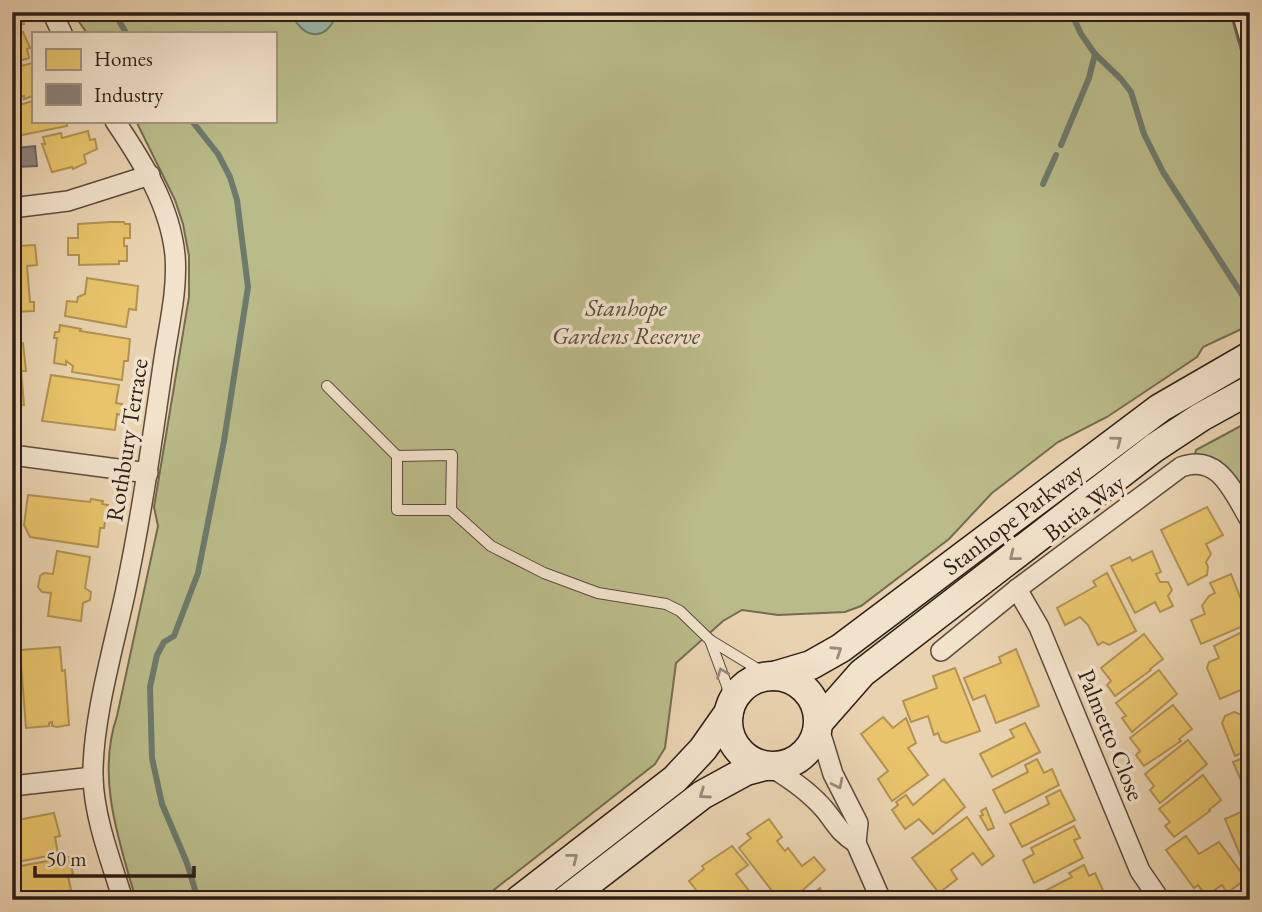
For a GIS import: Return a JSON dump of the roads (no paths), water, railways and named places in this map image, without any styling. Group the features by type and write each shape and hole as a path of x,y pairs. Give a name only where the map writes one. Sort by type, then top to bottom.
{"main road":[{"name":"Stanhope Parkway","path":"772,676 811,665 841,648 1160,408 1250,356"},
{"name":"Stanhope Parkway","path":"818,723 862,673 905,639 1154,448 1200,417 1250,390"},
{"path":"519,900 675,779 704,749 745,686 772,676 794,681 802,686 814,702 818,723 816,736 804,755 794,762 746,771 702,795 566,900"},
{"path":"729,710 728,724 736,747 754,762 768,766"}],"street":[{"path":"52,12 62,32"},
{"path":"1242,12 1250,40"},
{"name":"Rothbury Terrace","path":"116,122 150,175 170,230 175,256 174,287 141,519 101,709 93,778 102,827 123,900"},
{"path":"12,208 68,201 150,175"},
{"path":"12,455 148,473"},
{"name":"Butia Way","path":"941,651 1017,589 1181,467 1201,463 1212,467 1221,474 1250,520"},
{"name":"Palmetto Close","path":"1017,589 1039,627 1140,871 1160,900"},
{"path":"818,723 832,774 858,823 856,843 881,900"},
{"path":"768,766 810,795 841,833 856,843"},
{"path":"12,786 93,778"}],"lane":[{"path":"327,386 397,456 397,510 451,510 478,536 525,565 598,593 666,604 685,615 710,640 772,676"},
{"path":"397,456 452,455 451,510"},
{"path":"710,640 727,686 729,710"}],"waterway":[{"path":"114,12 125,32"},
{"path":"1071,12 1081,34 1095,54 1131,92 1144,134 1163,172 1250,307"},
{"path":"1061,145 1089,78 1095,54"},
{"path":"193,122 218,154 230,177 237,200 248,287 224,441 198,573 174,636 164,642 157,655 150,687 152,758 162,804 187,863 198,900"},
{"path":"1043,184 1056,155"}],"park label":[{"name":"Stanhope Gardens Reserve","path":"626,322"}]}
